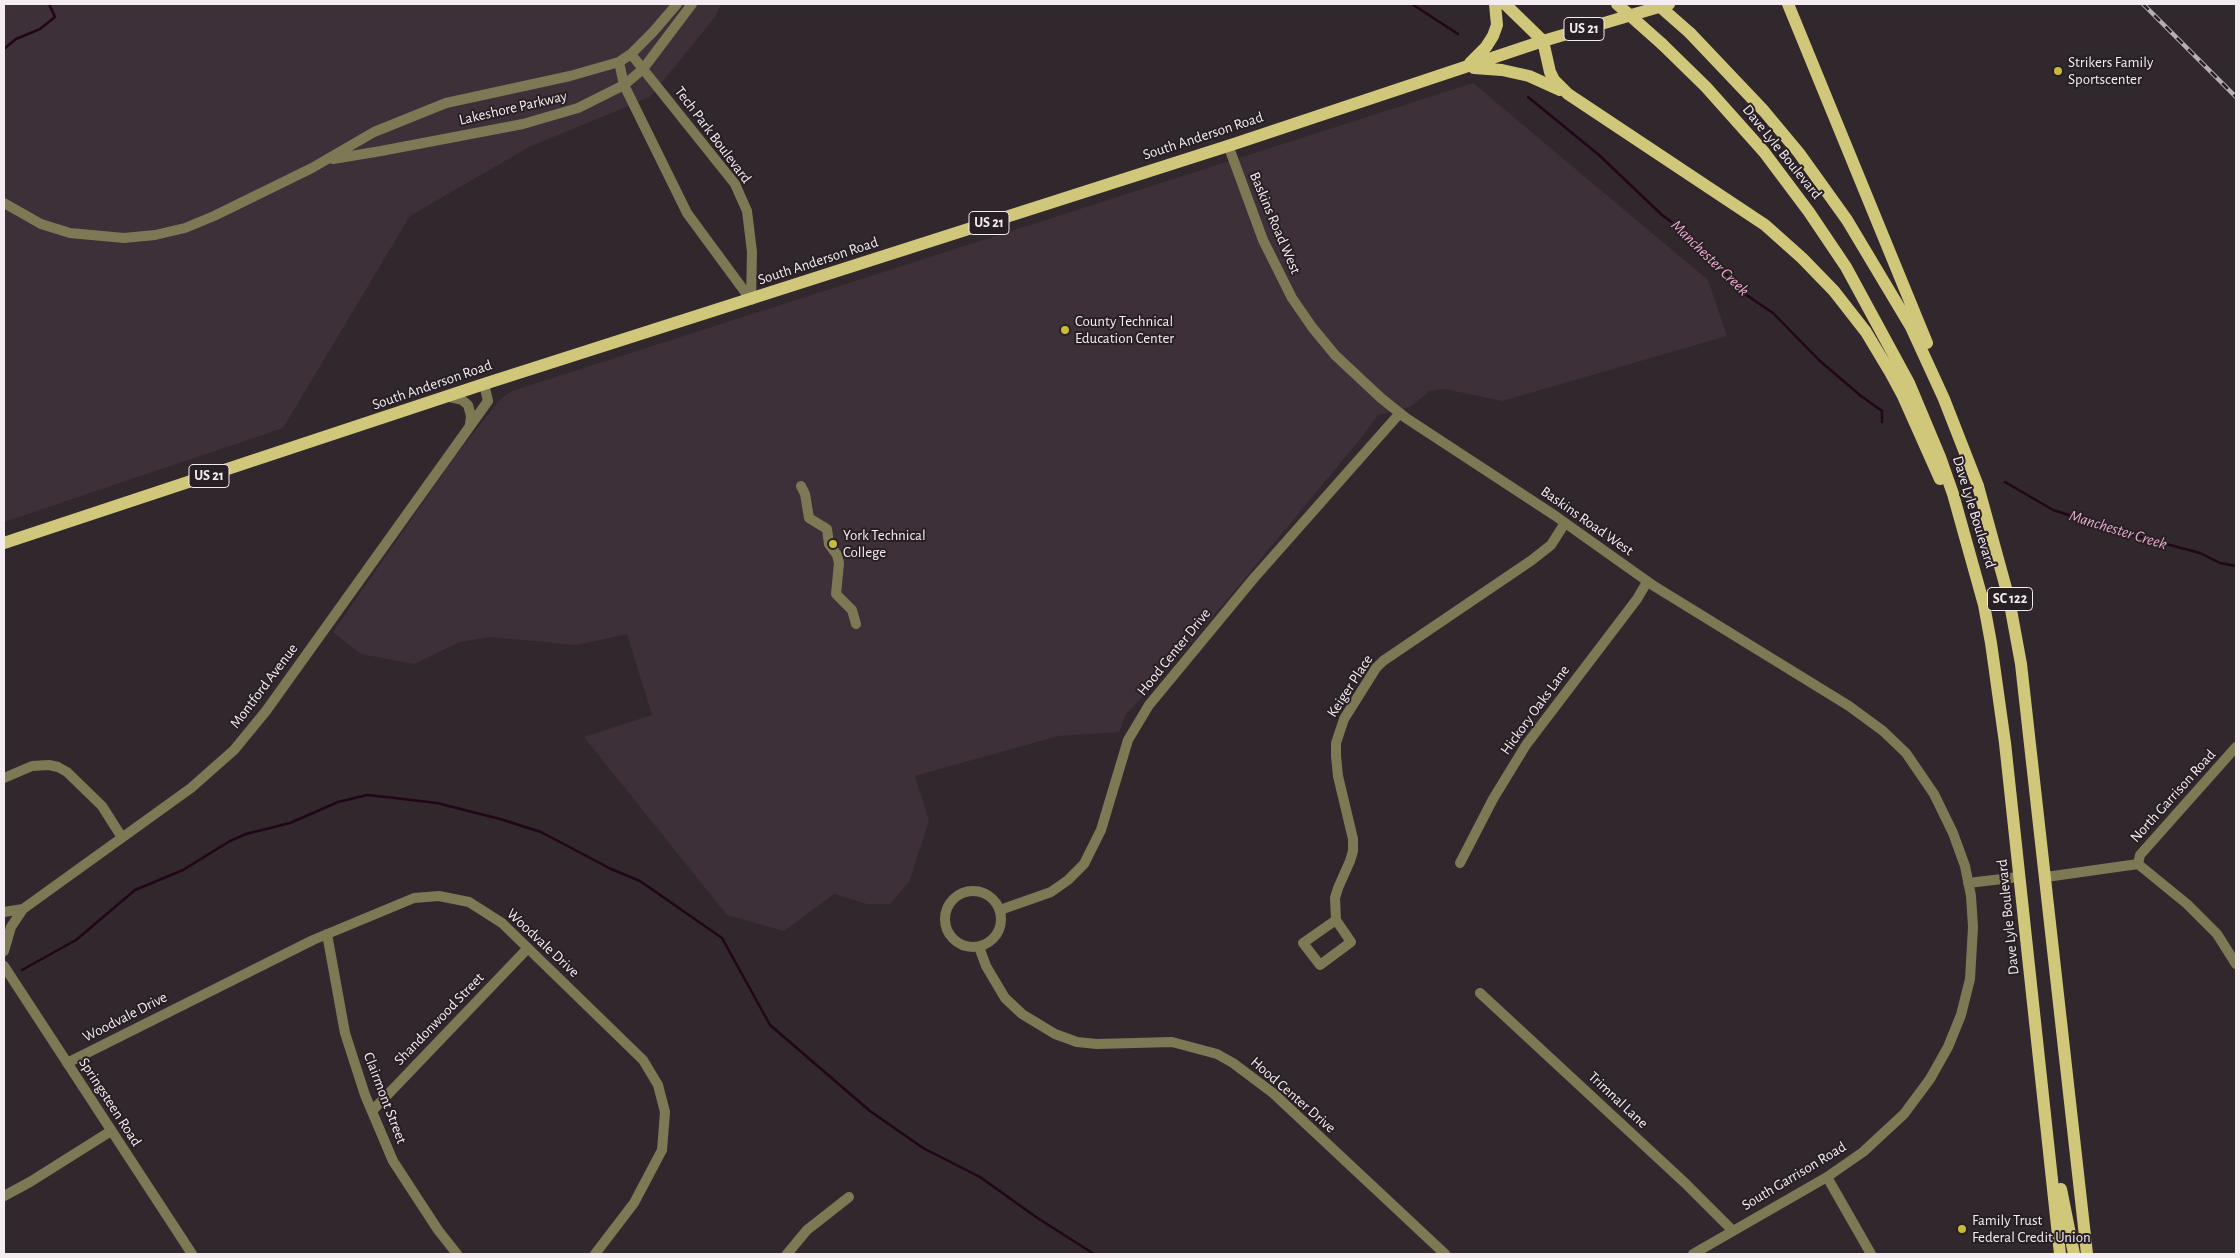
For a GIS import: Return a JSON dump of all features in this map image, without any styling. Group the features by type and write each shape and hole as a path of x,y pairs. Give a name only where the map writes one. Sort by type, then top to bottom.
{"main road":[{"path":"1464,68 1476,59 1493,36 1497,25 1495,4"},
{"path":"1505,4 1543,41 1550,72 1554,80 1568,94"},
{"name":"Dave Lyle Boulevard","path":"1617,4 1706,87 1752,138 1809,212 1846,267 1891,347 1920,408 1950,485 1973,564 1991,643 2005,743 2060,1254"},
{"name":"Dave Lyle Boulevard","path":"1657,4 1690,33 1764,111 1834,201 1893,294 1911,327 1962,444 1988,517 2016,630 2046,877 2087,1254"},
{"name":"South Anderson Road","path":"4,543 484,384 751,300 1543,41 1669,4"},
{"path":"1791,7 1921,327 1962,444"},
{"path":"1464,68 1502,70 1523,74 1543,81 1568,94 1765,225 1802,258 1834,291 1870,338 1903,396 1949,500 1973,564"},
{"path":"2046,1120 2074,1254"}],"street":[{"name":"Lakeshore Parkway","path":"4,204 41,224 70,233 124,238 155,235 185,228 214,216 330,159 374,132 446,103 570,76 619,62 631,54 653,32 677,4"},
{"name":"Lakeshore Parkway","path":"330,159 381,152 523,124 578,108 624,85 643,69 692,4"},
{"name":"Tech Park Boulevard","path":"631,54 735,184 747,211 752,252 751,300"},
{"path":"619,62 624,85 687,213 751,300"},
{"name":"Baskins Road West","path":"1228,145 1262,240 1292,298 1312,328 1335,355 1400,413 1565,523 1647,582 1849,706 1882,731 1906,753 1934,794 1953,833 1965,866 1968,883"},
{"name":"Montford Avenue","path":"4,951 11,927 23,909 190,788 234,750 266,711 488,401 484,384"},
{"path":"449,397 462,400 468,406 472,416 469,428"},
{"name":"Hood Center Drive","path":"1000,910 1051,892 1068,880 1084,864 1102,830 1128,740 1149,705 1254,578 1400,413"},
{"path":"801,486 805,494 809,518 827,529 829,544 839,563 836,594 852,610 856,624"},
{"name":"Keiger Place","path":"1336,920 1338,888 1350,861 1353,839 1338,776 1336,756 1337,736 1344,719 1383,660 1532,560 1551,545 1565,523"},
{"name":"Hickory Oaks Lane","path":"1460,863 1493,799 1526,745 1638,599 1647,582"},
{"name":"North Garrison Road","path":"2046,877 2138,864 2140,855 2236,746"},
{"path":"4,778 32,766 49,765 58,767 67,772 102,806 122,836"},
{"path":"2138,864 2186,904 2217,934 2236,964"},
{"path":"1968,883 2020,877"},
{"name":"South Garrison Road","path":"1692,1254 1827,1177 1863,1152 1904,1114 1930,1079 1948,1047 1961,1015 1970,980 1973,927 1968,883"},
{"path":"971,891 989,895 1000,910 1002,920 995,937 979,947 962,945 949,933 946,915 948,906 962,893 971,891"},
{"name":"Woodvale Drive","path":"67,1063 327,934 414,898 440,896 469,902 502,923 528,948 643,1060 658,1085 665,1112 662,1150 634,1203 595,1254"},
{"path":"4,912 23,909"},
{"path":"1336,920 1351,942 1320,965 1304,943 1336,920"},
{"name":"Clairmont Street","path":"327,934 345,1033 372,1111 392,1161 438,1230 457,1254"},
{"name":"Hood Center Drive","path":"979,947 986,966 1005,998 1022,1014 1055,1034 1077,1042 1097,1044 1172,1042 1217,1054 1233,1063 1272,1093 1445,1254"},
{"name":"Shandonwood Street","path":"372,1111 528,948"},
{"name":"Springsteen Road","path":"4,964 192,1254"},
{"name":"Trimnal Lane","path":"1480,993 1685,1183 1733,1231"},
{"path":"4,1196 30,1182 111,1131"},
{"path":"1827,1177 1871,1254"},
{"path":"787,1254 807,1230 848,1197"}],"shaded area":[{"path":"4,4 721,4 715,17 650,97 529,147 410,216 283,428 4,522"},
{"name":"York Technical College","path":"1473,83 1708,280 1727,336 1502,401 1445,389 1430,391 1410,407 1378,415 1231,595 1159,680 1126,714 1119,732 1058,736 915,776 929,821 909,882 890,904 867,904 834,894 784,931 727,915 584,737 652,715 627,634 577,645 490,637 460,642 414,664 361,654 333,632 456,455 494,407 512,391"}],"waterway":[{"path":"4,49 16,39 40,29 55,17 49,4"},
{"name":"Manchester Creek","path":"1412,4 1458,34"},
{"name":"Manchester Creek","path":"1528,97 1599,155 1662,215 1685,232 1745,294 1773,313 1820,361 1861,396 1882,411 1882,422"},
{"name":"Manchester Creek","path":"2005,482 2053,510 2125,533 2200,553 2220,563 2236,566"},
{"path":"22,970 76,940 135,890 183,870 230,841 246,834 290,823 338,802 367,795 437,803 500,819 541,832 611,869 640,881 722,938 770,1025 870,1111 923,1148 980,1177 1036,1217 1094,1254"}],"railway":[{"path":"2143,4 2236,97"}],"place":[{"name":"Strikers Family Sportscenter","path":"2058,71"},
{"name":"County Technical Education Center","path":"1065,330"},
{"name":"York Technical College","path":"833,544"},
{"name":"Family Trust Federal Credit Union","path":"1962,1229"}]}
